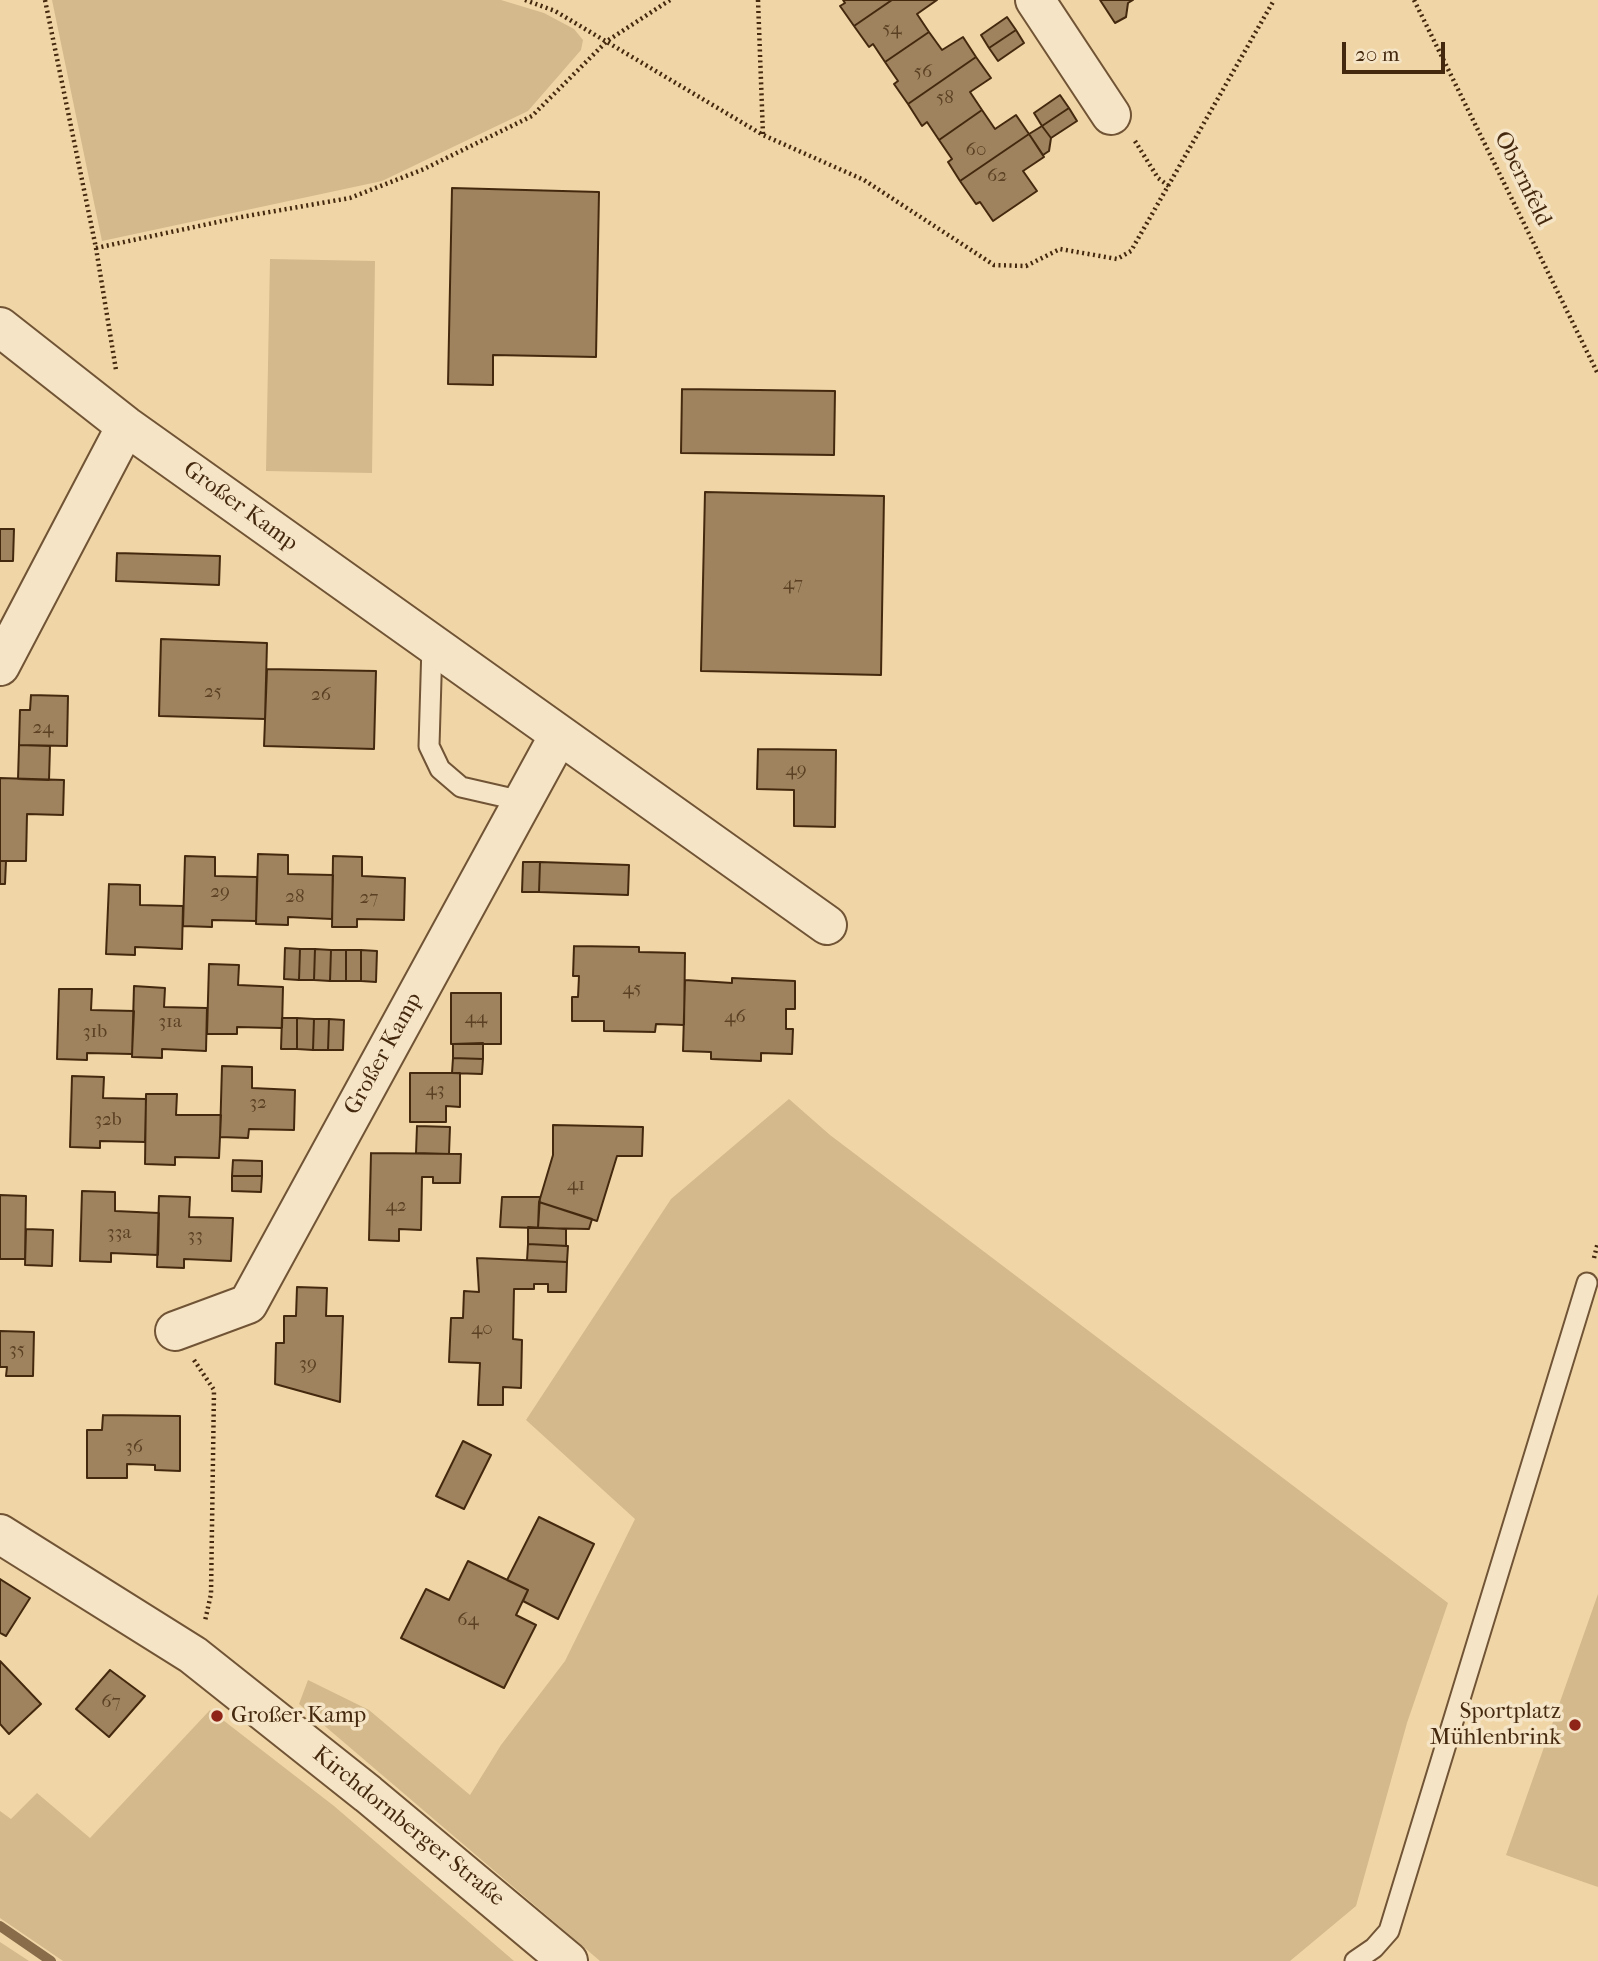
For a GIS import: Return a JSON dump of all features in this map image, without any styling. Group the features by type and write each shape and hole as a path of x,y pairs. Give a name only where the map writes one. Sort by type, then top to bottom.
{"street":[{"path":"1035,0 1111,115"},
{"name":"Großer Kamp","path":"0,327 125,426 827,925"},
{"path":"0,666 125,426"},
{"name":"Großer Kamp","path":"175,1331 248,1304 559,735"},
{"name":"Kirchdornberger Straße","path":"0,1534 193,1655 368,1794 568,1961"}],"lane":[{"path":"432,645 429,746 440,769 461,787 522,801"},
{"path":"1355,1961 1374,1948 1389,1931 1587,1283"}],"path":[{"path":"45,0 96,248 116,371"},
{"path":"525,0 555,11 763,135 864,180 994,265 1026,266 1060,248 1117,259 1131,251 1170,187 1274,0"},
{"path":"96,248 241,217 350,198 424,169 532,116 607,41 670,0"},
{"path":"758,0 763,135"},
{"name":"Obernfeld","path":"1414,0 1598,374"},
{"path":"1111,115 1122,122 1158,178 1170,187"},
{"path":"175,1331 215,1390 211,1594 193,1655"}],"shaded area":[{"path":"52,0 501,0 544,13 574,29 583,40 581,50 528,111 382,181 102,241"},
{"path":"270,259 375,261 372,473 266,471"},
{"path":"789,1099 830,1135 1448,1603 1407,1723 1356,1906 1290,1961 600,1961 299,1704 308,1680 369,1710 470,1795 501,1745 565,1661 635,1519 526,1420 671,1199"},
{"name":"Sportplatz Mühlenbrink","path":"1598,1594 1598,1887 1506,1855"},
{"path":"210,1710 334,1806 514,1961 63,1961 0,1918 0,1811 11,1819 37,1793 90,1838"},
{"path":"0,1942 29,1961 0,1961"}],"building":[{"path":"843,0 892,0 854,26 840,6 845,3"},
{"path":"892,0 937,0 917,14 929,32 885,62 873,44 869,47 854,26"},
{"path":"1100,0 1133,0 1128,3 1126,17 1115,23"},
{"path":"1007,17 1016,30 989,48 981,35"},
{"path":"1016,30 1024,43 998,61 989,48"},
{"path":"929,32 942,50 963,37 976,57 908,104 894,84 898,81 885,62"},
{"path":"976,57 991,78 970,92 982,110 939,140 927,122 922,126 908,104"},
{"path":"1060,95 1069,108 1042,126 1034,113"},
{"path":"1069,108 1077,121 1051,138 1042,126"},
{"path":"982,110 995,129 1016,115 1029,134 960,181 948,162 952,159 939,140"},
{"path":"1042,126 1051,138 1049,151 1043,155 1029,134"},
{"path":"1029,134 1044,157 1023,171 1037,191 993,221 980,202 976,204 960,181"},
{"path":"452,188 599,192 596,357 493,355 493,385 448,384"},
{"path":"682,389 835,391 834,455 681,453"},
{"path":"705,492 884,496 881,675 701,671"},
{"path":"0,529 14,529 13,561 0,561"},
{"path":"117,553 220,556 219,585 116,581"},
{"path":"161,639 267,643 265,719 159,716"},
{"path":"267,669 376,671 374,749 264,746"},
{"path":"31,695 68,696 67,746 19,745 20,710 30,710"},
{"path":"19,745 50,746 49,780 18,779"},
{"path":"758,749 836,750 835,827 794,826 794,790 757,789"},
{"path":"0,778 64,780 63,815 27,814 26,861 0,861"},
{"path":"258,854 288,855 288,874 333,875 332,919 288,917 288,925 256,924"},
{"path":"185,856 215,857 215,876 257,877 256,921 212,920 212,927 183,926"},
{"path":"333,856 362,857 362,876 405,878 404,920 357,919 357,927 332,927"},
{"path":"0,861 6,861 5,884 0,884"},
{"path":"523,862 540,862 539,892 522,892"},
{"path":"540,862 629,865 628,895 539,892"},
{"path":"109,884 140,885 140,905 183,906 182,949 135,947 135,955 106,954"},
{"path":"574,946 639,947 639,952 685,953 684,1025 656,1024 655,1032 604,1031 604,1021 572,1021 572,997 578,997 579,976 573,976"},
{"path":"285,948 300,949 299,980 284,979"},
{"path":"300,949 315,949 314,980 299,980"},
{"path":"315,949 331,950 330,981 314,980"},
{"path":"331,950 346,950 346,981 330,981"},
{"path":"346,950 361,950 361,981 346,981"},
{"path":"361,950 377,951 376,982 361,981"},
{"path":"209,964 239,965 238,985 283,987 282,1028 237,1027 237,1034 207,1034"},
{"path":"732,978 795,981 795,1009 786,1009 786,1029 793,1029 792,1054 761,1053 761,1061 711,1059 711,1052 683,1051 685,980 732,983"},
{"path":"134,986 165,988 164,1007 207,1008 206,1051 162,1049 162,1058 132,1057"},
{"path":"59,989 92,989 91,1010 134,1011 132,1054 87,1053 87,1060 57,1059"},
{"path":"451,993 501,993 501,1044 451,1044"},
{"path":"282,1018 297,1018 297,1049 281,1049"},
{"path":"297,1018 314,1019 313,1050 297,1049"},
{"path":"314,1019 329,1019 328,1050 313,1050"},
{"path":"329,1019 344,1020 343,1050 328,1050"},
{"path":"483,1043 483,1059 453,1058 453,1044"},
{"path":"453,1058 483,1059 482,1074 452,1073"},
{"path":"222,1066 252,1067 252,1088 295,1090 294,1130 249,1129 248,1138 220,1137"},
{"path":"410,1073 460,1073 460,1107 446,1106 446,1122 410,1122"},
{"path":"72,1076 104,1077 103,1098 146,1099 145,1142 100,1141 100,1148 70,1147"},
{"path":"146,1094 177,1094 176,1115 221,1115 219,1158 175,1157 175,1165 145,1164"},
{"path":"553,1125 643,1127 642,1156 617,1156 597,1221 539,1202 553,1155"},
{"path":"417,1126 450,1127 449,1154 416,1153"},
{"path":"371,1153 461,1154 460,1183 433,1183 433,1177 422,1177 421,1230 399,1229 399,1241 369,1240"},
{"path":"233,1160 262,1161 262,1176 232,1176"},
{"path":"232,1176 262,1176 261,1192 232,1191"},
{"path":"82,1191 115,1192 115,1211 159,1213 158,1255 111,1253 111,1262 80,1261"},
{"path":"0,1195 26,1196 25,1259 0,1259"},
{"path":"159,1196 190,1197 189,1217 233,1218 231,1261 184,1259 184,1268 157,1267"},
{"path":"502,1197 540,1197 538,1228 500,1227"},
{"path":"539,1202 592,1219 589,1229 538,1228"},
{"path":"528,1227 566,1229 566,1246 528,1244"},
{"path":"26,1229 53,1230 52,1266 25,1265"},
{"path":"528,1244 568,1246 567,1262 527,1260"},
{"path":"477,1258 567,1262 566,1292 548,1292 548,1284 534,1284 534,1289 514,1289 513,1339 522,1340 521,1388 503,1387 503,1405 478,1405 480,1363 449,1362 451,1318 463,1318 464,1291 479,1292"},
{"path":"297,1287 327,1288 326,1316 343,1316 340,1402 275,1384 276,1343 284,1343 284,1316 296,1316"},
{"path":"0,1331 34,1332 33,1376 6,1376 7,1367 0,1367"},
{"path":"103,1415 180,1416 180,1471 155,1470 155,1465 127,1464 127,1478 87,1478 87,1430 102,1430"},
{"path":"463,1441 491,1455 464,1509 436,1496"},
{"path":"539,1517 594,1544 558,1619 523,1601 528,1590 507,1580"},
{"path":"468,1561 528,1590 516,1615 536,1625 504,1688 401,1638 426,1589 449,1600"},
{"path":"0,1579 30,1598 6,1636 0,1633"},
{"path":"0,1661 41,1704 9,1734 0,1724"},
{"path":"110,1670 145,1696 109,1737 76,1709"}],"waterway":[{"path":"0,1926 51,1961"}],"place":[{"name":"Großer Kamp","path":"217,1716"},
{"name":"Sportplatz Mühlenbrink","path":"1575,1725"}]}
